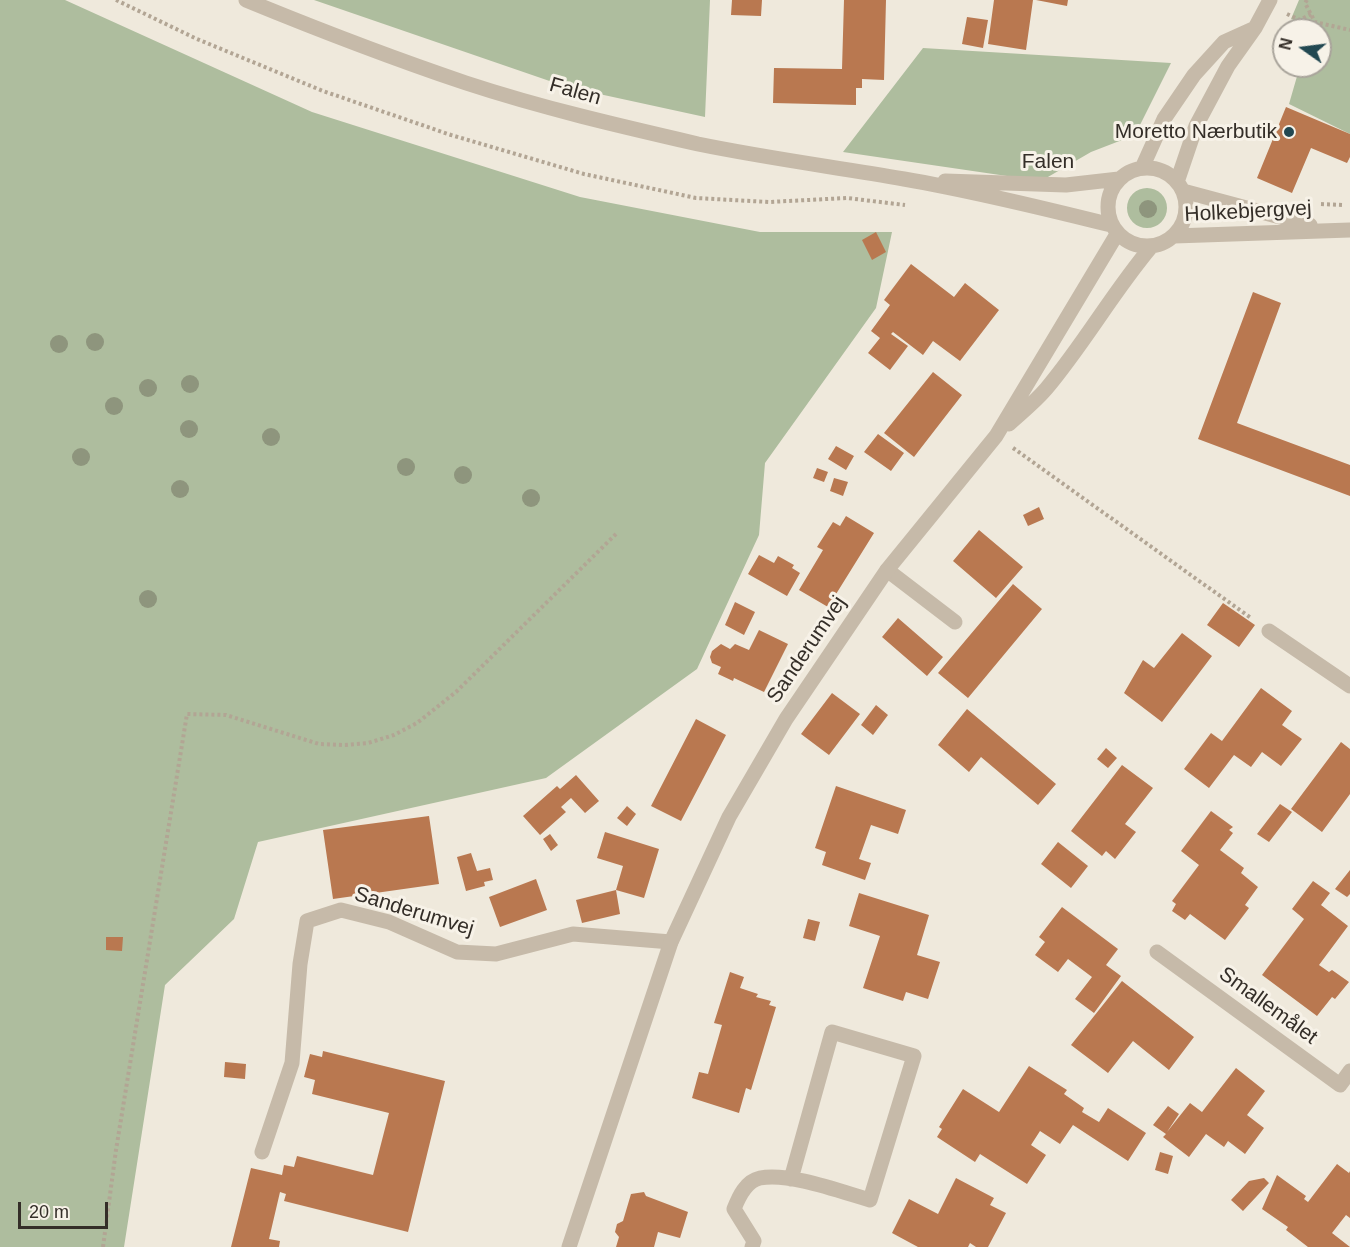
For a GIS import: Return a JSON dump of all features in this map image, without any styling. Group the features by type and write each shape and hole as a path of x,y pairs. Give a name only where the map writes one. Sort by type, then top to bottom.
{"street":[{"name":"Falen","path":"246,0 341,39 468,84 598,121 700,144 905,179 1065,213 1114,230"},
{"path":"1180,186 1196,126 1228,66 1255,28 1270,0"},
{"path":"1142,168 1164,119 1194,75 1224,42 1255,28"},
{"path":"1142,168 1155,168 1167,173 1180,186 1186,202 1186,214 1182,226 1163,244 1151,247 1137,246 1126,241 1114,230 1107,202 1111,190 1119,179 1129,172 1142,168"},
{"name":"Falen","path":"905,179 1066,185 1119,179"},
{"name":"Holkebjergvej","path":"1180,186 1324,229"},
{"name":"Holkebjergvej","path":"1174,236 1324,229 1350,230"},
{"name":"Sanderumvej","path":"996,436 1114,230"},
{"name":"Sanderumvej","path":"569,1247 671,942 729,817 786,719 887,570 996,436 1044,391 1070,358 1132,268 1151,247"},
{"path":"887,570 955,622"},
{"path":"1269,631 1350,686"},
{"name":"Sanderumvej","path":"262,1152 292,1063 300,963 307,921 341,910 389,921 457,952 496,954 573,934 671,942"},
{"name":"Smallemålet","path":"1157,952 1340,1085 1350,1071"},
{"path":"752,1247 754,1241 734,1209 742,1190 759,1178 790,1179 870,1200 914,1056 832,1032 790,1179"}],"path":[{"path":"116,0 197,39 323,91 451,135 584,174 696,198 769,202 848,198 916,207"},
{"path":"1307,0 1305,3 1315,22 1350,30"},
{"path":"1304,18 1311,14"},
{"path":"996,436 1269,631"},
{"path":"103,1247 116,1150 187,714 226,715 319,744 345,745 394,735 417,723 456,692 618,532"}],"green space":[{"path":"0,0 65,0 312,112 580,197 760,232 892,232 876,308 765,463 759,535 697,669 546,778 258,842 234,919 165,985 124,1247 0,1247"},
{"path":"314,0 710,0 705,117 567,87"},
{"path":"1299,0 1350,0 1350,134 1289,104 1297,78 1332,78 1332,18 1291,18"},
{"path":"923,48 1171,63 1135,135 1091,152 1041,181 843,152"},
{"path":"1147,188 1155,189 1161,194 1166,200 1166,216 1161,222 1155,227 1147,228 1139,227 1133,222 1128,216 1127,208 1128,200 1133,194 1139,189"}],"building":[{"path":"732,0 762,0 761,16 731,15"},
{"path":"844,0 886,0 884,80 862,79 862,88 856,88 856,105 773,103 774,68 842,69"},
{"path":"994,0 1033,0 1026,50 988,44"},
{"path":"1036,0 1068,0 1067,6"},
{"path":"967,17 988,20 983,48 962,44"},
{"path":"1286,107 1350,134 1350,157 1347,163 1311,148 1292,193 1257,178"},
{"path":"876,232 886,252 872,260 862,240"},
{"path":"911,264 954,297 965,283 999,310 960,361 933,341 923,355 893,332 891,334 908,346 890,370 868,353 880,338 871,331 890,305 884,300"},
{"path":"1253,292 1281,303 1237,423 1350,465 1350,496 1198,439"},
{"path":"933,372 962,395 914,457 884,433"},
{"path":"878,434 904,453 891,471 864,452"},
{"path":"836,446 854,456 846,470 828,459"},
{"path":"817,468 828,472 824,482 813,478"},
{"path":"834,478 848,482 843,496 830,491"},
{"path":"1039,507 1044,519 1028,526 1023,515"},
{"path":"846,516 874,533 828,607 799,590 823,550 817,547 833,522 840,526"},
{"path":"979,530 1023,567 996,598 953,561"},
{"path":"759,555 774,563 778,556 794,565 792,568 800,573 787,596 748,574"},
{"path":"1013,584 1042,609 968,698 938,673"},
{"path":"735,602 755,612 744,635 725,625"},
{"path":"1223,603 1255,625 1239,647 1207,625"},
{"path":"898,618 943,657 927,676 882,637"},
{"path":"759,630 788,644 764,692 734,678 733,681 718,674 721,667 712,663 710,657 712,651 721,644 730,649 735,644 749,650"},
{"path":"1182,633 1212,656 1162,722 1124,693 1143,660 1154,668"},
{"path":"1261,688 1292,711 1282,725 1302,739 1281,766 1262,752 1251,767 1234,755 1209,788 1184,769 1211,733 1222,741"},
{"path":"832,693 860,714 829,755 801,734"},
{"path":"876,705 888,715 873,735 861,725"},
{"path":"967,709 1056,784 1038,805 981,757 969,772 938,745"},
{"path":"696,719 726,735 681,821 651,806"},
{"path":"1341,742 1350,749 1350,794 1322,832 1291,809"},
{"path":"1106,748 1117,758 1108,768 1097,759"},
{"path":"1122,765 1153,788 1125,824 1136,832 1115,859 1106,851 1102,856 1071,831"},
{"path":"576,775 599,801 585,813 571,798 561,807 566,812 540,835 523,816 557,786 560,789"},
{"path":"836,786 906,810 898,834 871,825 859,859 871,863 865,880 822,865 826,852 815,848"},
{"path":"1280,804 1292,812 1269,842 1257,834"},
{"path":"627,806 636,814 627,826 617,818"},
{"path":"1211,811 1233,827 1229,830 1233,833 1220,850 1244,868 1241,873 1258,887 1245,905 1249,908 1225,940 1190,914 1185,920 1172,911 1176,904 1172,901 1199,865 1181,851"},
{"path":"429,816 439,884 333,899 323,830"},
{"path":"605,832 659,849 644,898 616,890 623,866 597,858"},
{"path":"550,834 558,845 551,851 543,839"},
{"path":"1058,842 1088,866 1071,888 1041,864"},
{"path":"471,853 477,871 490,868 493,880 484,882 485,886 466,891 457,857"},
{"path":"1350,870 1350,894 1347,897 1335,889"},
{"path":"536,879 547,910 500,927 489,897"},
{"path":"1313,881 1330,893 1321,905 1348,926 1319,965 1329,972 1332,970 1349,982 1335,999 1332,997 1317,1016 1262,975 1304,919 1292,909"},
{"path":"616,890 620,914 582,923 576,900"},
{"path":"859,893 929,915 917,955 940,962 928,999 906,992 903,1001 863,988 880,936 849,926"},
{"path":"1062,907 1118,949 1106,965 1121,976 1094,1013 1075,999 1092,977 1068,959 1058,972 1035,955 1045,942 1039,937"},
{"path":"808,919 820,922 815,941 803,938"},
{"path":"106,937 123,937 122,951 106,950"},
{"path":"730,972 744,977 740,988 758,994 756,997 771,1001 769,1005 776,1007 751,1090 746,1088 739,1113 692,1098 699,1072 708,1074 722,1025 714,1023"},
{"path":"1122,981 1194,1037 1169,1070 1133,1041 1108,1073 1071,1045"},
{"path":"323,1051 445,1081 408,1232 284,1201 286,1194 280,1192 269,1239 280,1241 279,1247 231,1247 251,1168 282,1175 284,1165 294,1167 297,1156 373,1175 389,1113 312,1094 315,1080 304,1077 310,1054 322,1057"},
{"path":"225,1062 246,1064 245,1079 224,1077"},
{"path":"1029,1066 1067,1090 1064,1094 1084,1108 1082,1112 1099,1122 1108,1108 1146,1133 1128,1161 1073,1125 1060,1144 1040,1131 1031,1145 1046,1155 1027,1184 980,1154 975,1162 937,1137 942,1129 939,1127 963,1089 999,1112"},
{"path":"1236,1068 1265,1091 1247,1115 1264,1128 1245,1154 1228,1141 1224,1147 1206,1134 1189,1157 1163,1137 1166,1134 1153,1125 1168,1106 1179,1114 1167,1132 1190,1103 1202,1112"},
{"path":"1160,1152 1173,1156 1168,1174 1155,1170"},
{"path":"1337,1164 1349,1173 1350,1171 1350,1218 1346,1215 1332,1233 1350,1247 1308,1247 1286,1230 1288,1227 1262,1209 1277,1175 1306,1196 1304,1199 1308,1202"},
{"path":"956,1178 994,1198 990,1205 1006,1213 988,1247 976,1247 970,1243 968,1247 918,1247 892,1233 909,1199 938,1214"},
{"path":"1264,1178 1269,1183 1243,1211 1231,1200 1249,1181"},
{"path":"644,1192 646,1196 688,1212 680,1238 658,1232 654,1247 616,1247 619,1237 615,1232 617,1224 623,1221 631,1194"}],"place":[{"name":"Moretto Nærbutik","path":"1289,132"}]}
